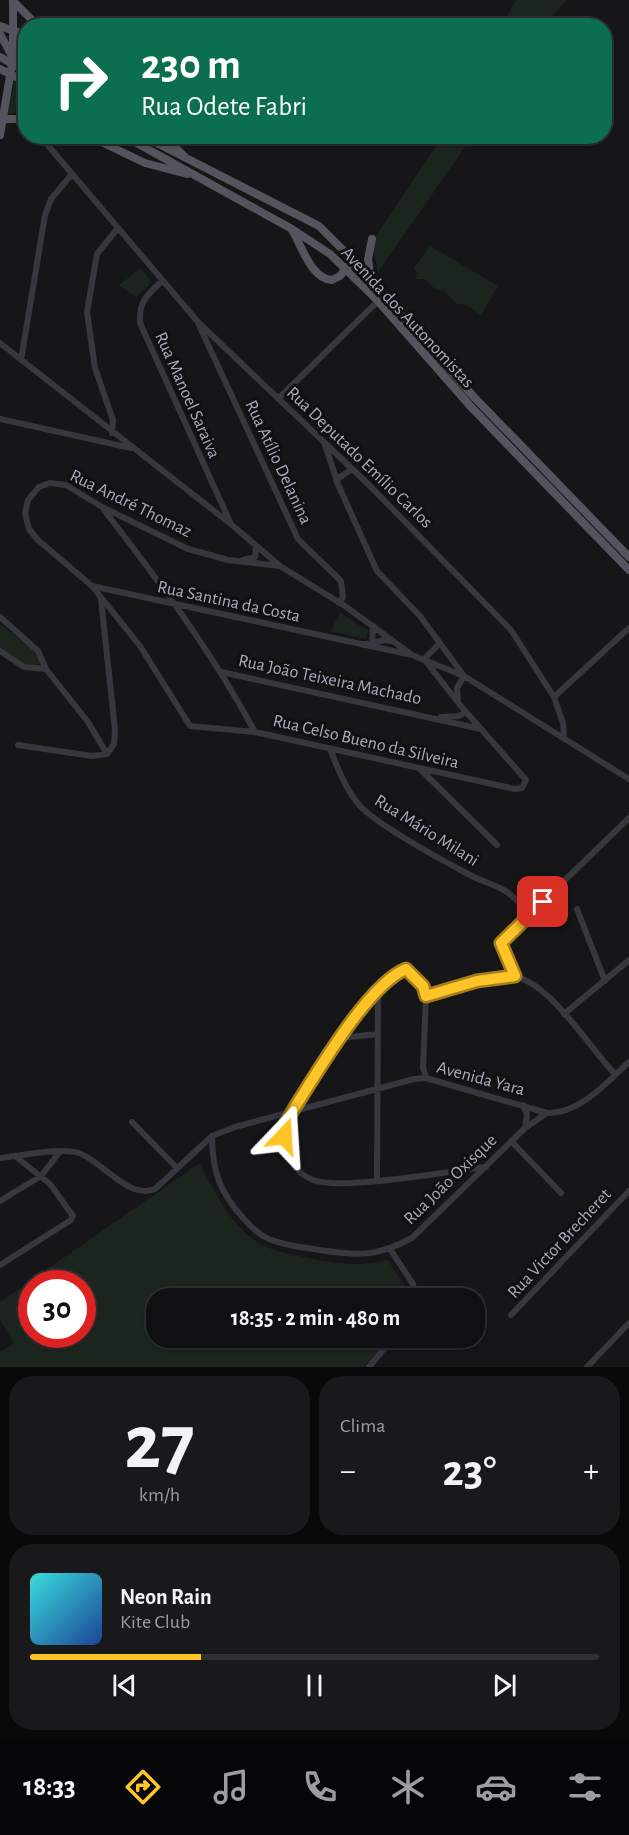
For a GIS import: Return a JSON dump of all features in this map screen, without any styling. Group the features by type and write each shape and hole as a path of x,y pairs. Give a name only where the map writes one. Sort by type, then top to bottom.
{"main road":[{"path":"13,0 30,18"},
{"path":"0,135 13,58 13,0"},
{"path":"0,26 18,32"},
{"path":"0,34 13,58"},
{"path":"0,57 18,67"},
{"path":"0,69 18,77"},
{"path":"2,119 18,120"},
{"path":"106,144 145,163 195,175"},
{"name":"Avenida dos Autonomistas","path":"138,144 292,229 346,268 472,408 629,570"},
{"name":"Avenida dos Autonomistas","path":"157,144 319,226 353,260 473,396 629,557"},
{"path":"172,144 186,159"},
{"path":"292,229 313,268 322,278 332,280 353,260"},
{"path":"371,280 368,260 372,238"}],"street":[{"name":"Rua Deputado Emílio Carlos","path":"47,144 198,322 352,469 511,630 554,697 563,723 564,735"},
{"name":"Rua Deputado Emílio Carlos","path":"49,144 58,158"},
{"path":"21,360 45,215 51,199 72,174"},
{"path":"112,433 114,420 95,368 87,312 97,254 118,228"},
{"name":"Rua Manoel Saraiva","path":"162,281 148,294 140,308 140,323 232,525"},
{"path":"278,399 378,302"},
{"name":"Rua Atílio Delanina","path":"198,322 298,539 340,581 343,597 339,603"},
{"path":"0,343 132,449 232,525 256,548 280,566 339,603 412,655 464,676 564,735 629,778"},
{"path":"212,353 222,345"},
{"path":"0,419 132,449"},
{"path":"95,442 112,433"},
{"path":"325,443 336,478 377,571 420,616 464,676"},
{"path":"336,478 352,469"},
{"name":"Rua André Thomaz","path":"194,726 186,722 140,646 92,586 38,540 29,529 25,513 28,500 35,490 50,483 66,485 102,507 177,545 228,560 280,566"},
{"path":"102,507 177,605 221,672 255,732"},
{"name":"Rua André Thomaz","path":"228,560 255,557 256,548"},
{"name":"Rua Santina da Costa","path":"92,586 360,646 412,655"},
{"path":"18,745 92,756 107,754 114,744 115,729 100,598"},
{"path":"0,617 35,647 46,669 88,722 107,754"},
{"path":"372,643 373,626"},
{"path":"554,697 629,628"},
{"name":"Rua Santina da Costa","path":"360,646 384,640 397,643"},
{"path":"424,660 440,643"},
{"path":"0,651 24,667 46,669"},
{"path":"424,660 443,686 481,729"},
{"name":"Rua João Teixeira Machado","path":"221,672 432,716 481,729"},
{"path":"460,705 457,688 464,676"},
{"path":"443,686 457,688"},
{"name":"Rua João Teixeira Machado","path":"432,716 455,717 466,712"},
{"name":"Rua Celso Bueno da Silveira","path":"194,726 217,726 255,732 515,789 522,788 526,780 481,729"},
{"name":"Rua Mário Milani","path":"330,749 343,778 368,813 466,873 502,886 517,899 529,915"},
{"path":"420,769 497,845"},
{"path":"515,976 501,943 629,818"},
{"path":"577,909 605,981"},
{"path":"564,1014 629,960"},
{"path":"426,1078 423,1066 426,996 423,986 406,969 378,992 359,1012 285,1125 284,1136 288,1153 301,1174 328,1184 486,1167"},
{"path":"426,996 477,981 515,976 533,984 564,1014 615,1074"},
{"path":"377,1179 378,992"},
{"path":"340,1038 378,1034"},
{"path":"547,1113 562,1112 575,1107 626,1064 629,1073"},
{"path":"414,1079 423,1066"},
{"name":"Avenida Yara","path":"58,1153 80,1154 140,1191 155,1189 212,1136 235,1127 414,1079 426,1078 547,1113"},
{"path":"523,1105 527,1114 525,1128"},
{"name":"Rua João Oxisque","path":"212,1136 213,1168 219,1185 229,1202 252,1228 267,1238 283,1244 353,1255 370,1255 390,1249 412,1238 525,1128 547,1113"},
{"path":"132,1122 177,1168"},
{"path":"511,1141 561,1193"},
{"path":"0,1158 58,1153"},
{"path":"0,1201 41,1176 58,1153"},
{"path":"0,1265 71,1220 73,1213 41,1176 15,1156"},
{"name":"Rua Victor Brecheret","path":"511,1315 629,1191"},
{"path":"390,1249 414,1288"},
{"path":"588,1366 629,1323"},
{"path":"369,1367 385,1348"}],"shaded area":[{"path":"516,0 567,0 551,18 508,18 508,14"},
{"path":"18,64 18,112 8,114"},
{"path":"437,144 467,144 378,272 372,242"},
{"path":"430,246 498,286 481,315 467,305 457,304 444,291 436,290 425,279 415,279 417,272 414,268"},
{"path":"141,268 150,280 149,285 136,297 119,285"},
{"path":"340,612 368,631 366,639 331,631"},
{"path":"0,624 36,652 42,664 26,665 0,648"},
{"path":"200,1163 227,1212 257,1242 280,1252 333,1263 360,1264 388,1260 406,1288 146,1288 146,1348 380,1348 364,1367 0,1367 0,1352 14,1343 0,1320 0,1302 18,1289 18,1348 96,1348 96,1270 46,1270"}],"route":[{"path":"284,1136 285,1125 292,1112 346,1027 381,989 406,969 423,986 426,996 443,993 477,981 515,976 501,943 543,902"}]}
